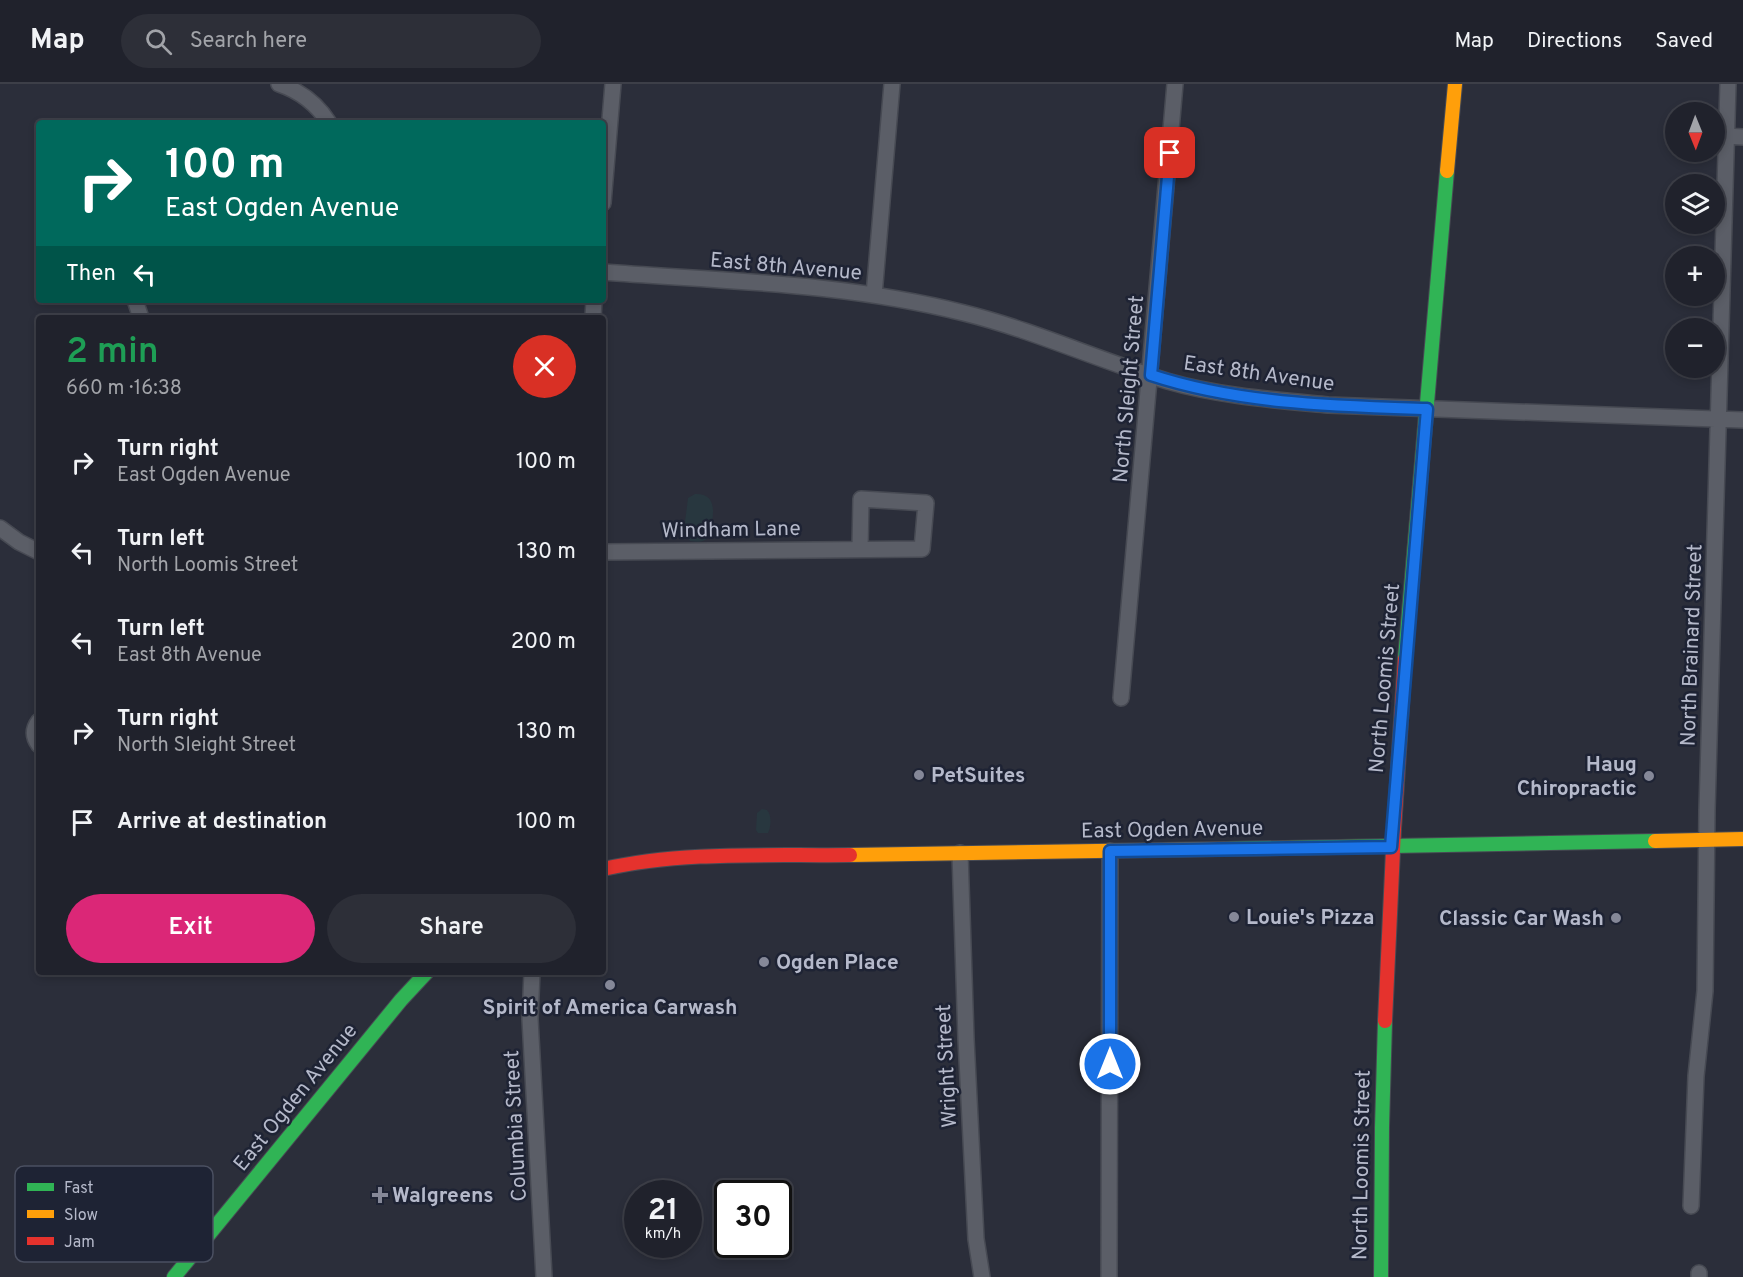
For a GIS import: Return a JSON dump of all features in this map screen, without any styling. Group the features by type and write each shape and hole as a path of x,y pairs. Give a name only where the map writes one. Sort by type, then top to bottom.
{"main road":[{"name":"North Loomis Street","path":"1381,1277 1381,1137 1391,847 1455,84"},
{"name":"East Ogden Avenue","path":"606,868 634,862 685,857 1391,847 1743,839"},
{"name":"East Ogden Avenue","path":"213,1229 401,1000 424,975"},
{"name":"East Ogden Avenue","path":"174,1277 186,1262"}],"street":[{"path":"279,84 312,102 326,120"},
{"path":"606,171 614,84"},
{"path":"874,295 892,84"},
{"name":"North Sleight Street","path":"1121,698 1175,84"},
{"name":"North Brainard Street","path":"1691,1206 1696,1076 1706,991 1707,840 1728,84"},
{"path":"1726,136 1743,136"},
{"name":"East 8th Avenue","path":"606,272 801,287 912,301 999,323 1151,375 1212,391 1262,399 1328,405 1743,420"},
{"name":"Windham Lane","path":"606,552 922,549 926,503 861,499 860,549"},
{"path":"0,528 18,542 36,551"},
{"path":"1109,1277 1110,851"},
{"name":"Wright Street","path":"960,853 976,1239 982,1277"},
{"name":"Columbia Street","path":"532,975 530,1018 544,1277"}],"shaded area":[{"path":"695,494 708,498 713,508 709,536 701,541 690,541 684,530 688,498"},
{"path":"762,809 767,810 770,815 768,833 758,833 756,830 757,813"}],"traffic: fast":[{"path":"1405,659 1447,171"},
{"path":"1225,849 1655,841"},
{"path":"213,1229 401,1000 424,975"},
{"path":"1381,1277 1385,1021"},
{"path":"174,1277 186,1262"}],"traffic: slow":[{"path":"1447,171 1455,84"},
{"path":"1655,841 1743,839"},
{"path":"850,855 1225,849"}],"traffic: jam":[{"path":"1385,1021 1405,659"},
{"path":"606,868 664,859 695,857 850,855"}],"place":[{"name":"PetSuites","path":"919,775"},
{"name":"Haug Chiropractic","path":"1649,776"},
{"name":"Louie's Pizza","path":"1234,917"},
{"name":"Classic Car Wash","path":"1616,918"},
{"name":"Ogden Place","path":"764,962"},
{"name":"Spirit of America Carwash","path":"610,985"},
{"name":"Walgreens","path":"380,1195"}],"route":[{"path":"1110,1064 1110,851 1391,847 1427,409 1328,405 1262,399 1212,391 1151,375 1170,153"}]}
